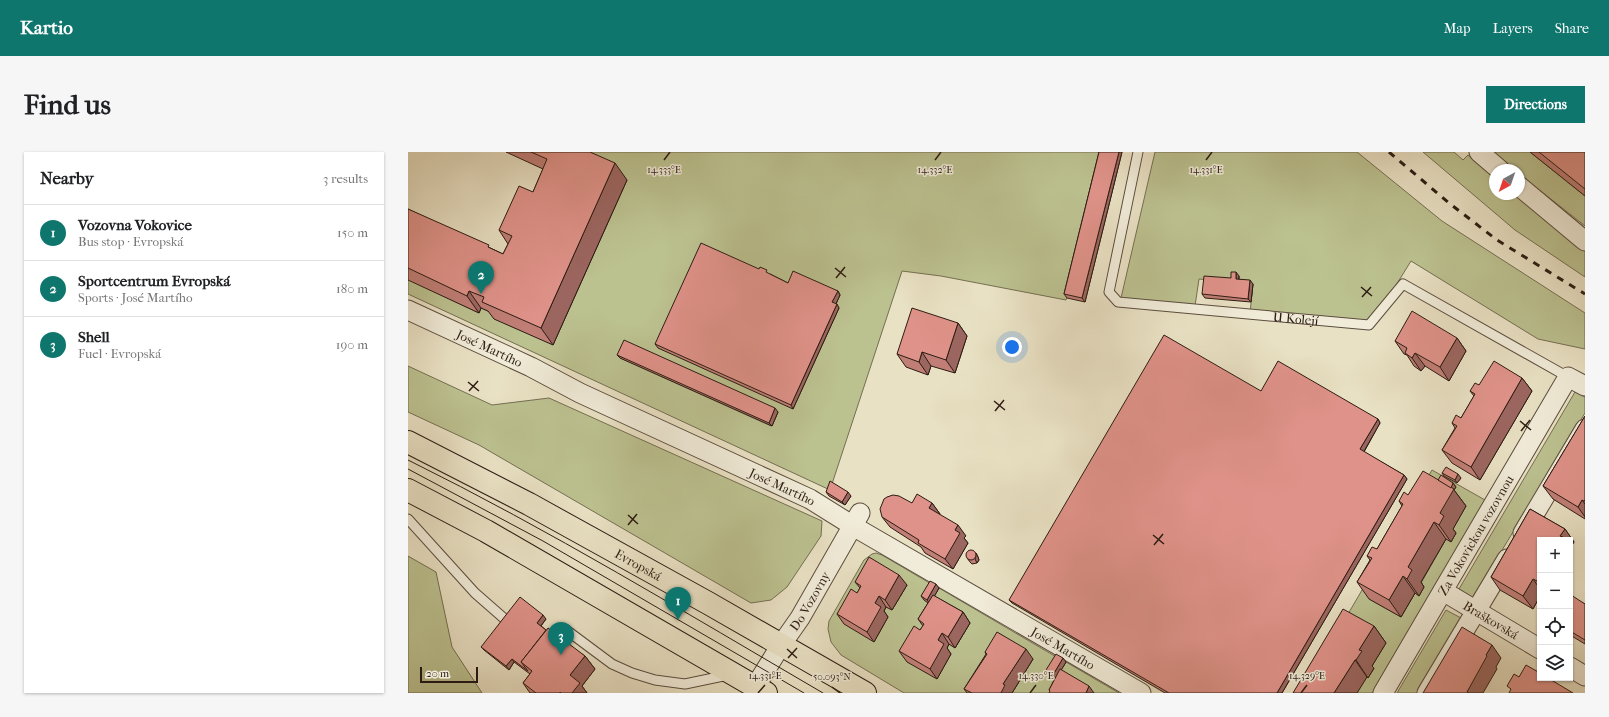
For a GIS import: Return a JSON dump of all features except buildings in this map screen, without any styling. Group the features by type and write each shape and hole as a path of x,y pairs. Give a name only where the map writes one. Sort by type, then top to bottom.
{"main road":[{"name":"Evropská","path":"408,442 529,504 865,693"},
{"path":"408,490 486,531 761,690"}],"street":[{"path":"1479,152 1493,164"},
{"path":"1525,191 1585,241"},
{"name":"José Martího","path":"408,310 532,367 580,393 857,520 1141,693"},
{"name":"U Kolejí","path":"1568,377 1585,386"},
{"name":"Za Vokovickou vozovnou","path":"1383,693 1568,377"},
{"path":"1427,693 1585,429"},
{"name":"Do Vozovny","path":"761,690 781,645 800,618 857,520"},
{"name":"Braškovská","path":"1443,591 1537,647"},
{"path":"1573,669 1585,676"}],"lane":[{"name":"U Kolejí","path":"1138,152 1109,292 1118,302 1369,325 1403,284 1568,377"},
{"path":"408,519 476,593 507,621"},
{"path":"550,635 565,629 612,664 632,673 655,680 685,684 732,674"}],"green space":[{"path":"565,152 1103,152 1066,300 941,276 902,271 830,490 408,294 408,279 479,313 481,308 496,315","holes":["620,358 778,412 771,426"]},
{"path":"1155,152 1357,152 1442,221 1585,313 1585,349 1538,339 1411,261 1372,324 1250,313 1253,284 1238,283 1239,276 1233,282 1199,279 1195,306 1121,298"},
{"path":"1423,152 1454,152 1463,160 1468,155 1489,171 1489,200 1525,200 1585,248 1585,277 1515,230"},
{"path":"1492,152 1530,152 1585,196 1585,226 1525,179 1525,164 1507,164"},
{"path":"408,366 492,405 549,398 822,521 821,536 787,587 771,600 751,603 479,445 408,412"},
{"path":"1575,392 1585,397 1585,413 1473,598 1459,589"},
{"path":"1432,470 1485,500 1372,693 1357,693 1374,669 1302,693","holes":["1452,530 1456,533 1451,541 1446,539 1420,585 1419,596 1415,593 1401,617 1369,599"]},
{"path":"876,553 882,555 933,585 930,604 939,588 1058,658 1049,674 1056,678 1066,662 1119,693 1012,693 1033,659 975,693 904,693 841,655 831,642 828,629 829,621 864,560","holes":["907,585 892,610 886,607 882,613 859,600","970,623 955,648 949,644 945,651 922,637"]},
{"path":"408,556 436,572 452,647 482,693 408,693"},
{"path":"1446,610 1461,618 1417,693 1397,693"}],"tram line":[{"path":"408,460 566,543 823,693"},
{"path":"408,469 543,541 804,693"}],"railway":[{"path":"1389,152 1449,203 1497,240 1585,294"}],"place":[{"name":"Sportcentrum Evropská","path":"481,294"},
{"name":"Vozovna Vokovice","path":"678,620"},
{"name":"Shell","path":"561,655"}]}
